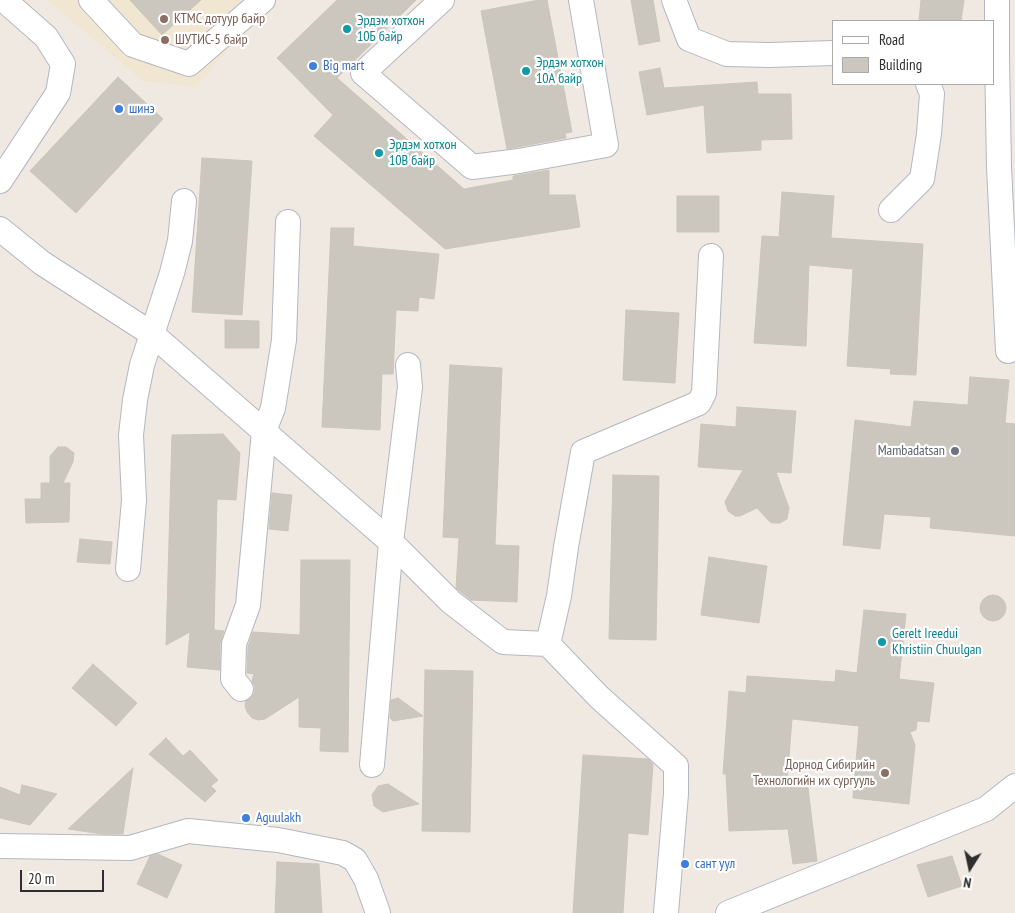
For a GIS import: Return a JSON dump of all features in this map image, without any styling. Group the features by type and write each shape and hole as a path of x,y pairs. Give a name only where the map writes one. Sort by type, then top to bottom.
{"street":[{"path":"0,181 58,93 63,64 46,37 4,0"},
{"path":"91,0 133,45 189,64 263,0"},
{"path":"442,0 363,73 472,167 519,161 606,145 581,0"},
{"path":"674,0 689,39 727,54 769,56 832,53"},
{"path":"997,0 995,56 1008,351"},
{"path":"891,210 922,179 929,134 932,94 928,85"},
{"path":"128,569 134,500 131,435 139,382 180,241 184,201"},
{"path":"241,689 234,679 234,644 248,606 264,431 273,408 284,340 288,222"},
{"path":"0,229 42,263 152,334 391,542 451,602 503,642 548,644 599,697 676,766 676,794 666,913"},
{"path":"548,644 559,596 583,452 699,403 704,393 711,256"},
{"path":"372,764 391,542 410,387 408,365"},
{"path":"728,913 986,809 1015,786"},
{"path":"0,846 130,848 188,831 278,840 343,853 355,860 366,879 378,913"}],"shaded area":[{"name":"ШУТИС-5 байр","path":"47,0 269,0 196,87 143,81"}],"building":[{"name":"KTMC дотуур байр","path":"130,0 201,0 162,35"},
{"name":"Эрдэм хотхон 10В байр","path":"337,0 416,0 337,78 464,189 513,180 513,176 549,170 549,195 575,195 580,227 445,249 314,136 333,115 277,58"},
{"name":"Эрдэм хотхон 10А байр","path":"547,0 572,132 565,133 566,138 507,149 481,11"},
{"path":"631,0 653,0 660,41 639,45"},
{"path":"921,0 964,0 961,20 919,20"},
{"path":"660,68 664,88 757,82 758,94 791,94 792,139 761,140 761,150 707,153 704,105 647,115 639,72"},
{"path":"118,77 163,119 76,213 30,171"},
{"path":"202,158 252,161 242,315 192,312"},
{"path":"782,192 834,196 831,238 923,244 916,375 890,374 891,369 847,366 853,269 809,265 806,346 754,343 762,236 779,237"},
{"path":"677,196 719,196 719,232 677,232"},
{"path":"331,228 354,228 353,246 439,254 434,299 419,297 418,311 396,310 393,374 382,374 380,430 322,427"},
{"path":"626,310 679,313 675,383 623,380"},
{"path":"225,320 259,321 259,348 225,348"},
{"path":"450,365 502,368 495,545 519,546 517,602 471,600 456,588 459,538 443,537"},
{"name":"Mambadatsan","path":"970,377 1009,380 1005,423 1015,424 1015,536 930,528 931,517 884,514 880,549 843,545 855,420 911,427 914,401 968,405"},
{"path":"737,407 796,411 791,473 776,472 789,508 787,519 780,523 772,523 757,508 740,516 735,516 728,511 725,502 743,470 698,467 701,424 736,427"},
{"path":"223,434 240,453 236,500 217,499 214,630 224,631 220,644 220,670 187,667 190,632 166,645 172,435"},
{"path":"58,447 66,447 74,453 73,462 63,483 70,483 69,522 26,523 25,499 41,499 41,483 50,483 50,456"},
{"path":"613,475 659,476 656,640 609,639"},
{"path":"272,493 292,495 288,531 269,529"},
{"path":"80,539 112,542 110,564 77,562"},
{"path":"709,557 767,566 759,623 701,615"},
{"path":"301,560 350,560 348,752 320,751 321,728 299,727 299,697 265,719 258,720 252,718 245,706 246,701 254,694 255,687 252,681 254,674 247,673 248,647 253,632 300,635"},
{"path":"993,595 1002,599 1006,608 1002,617 993,621 984,617 980,608 984,599"},
{"path":"864,610 906,614 899,679 934,683 929,722 917,721 916,730 910,732 915,745 909,804 853,798 859,726 792,719 787,782 807,780 817,861 793,864 788,829 729,831 726,774 723,774 729,691 746,693 747,676 835,682 836,670 857,673"},
{"path":"93,664 137,703 116,726 72,688"},
{"path":"425,670 473,671 470,832 422,831"},
{"path":"398,698 423,716 393,721 390,718 391,700"},
{"path":"166,738 183,756 190,750 218,780 211,786 216,791 205,802 149,754"},
{"path":"583,755 648,759 653,764 648,835 628,833 623,913 573,913"},
{"path":"133,768 123,834 102,834 68,829"},
{"path":"388,784 419,804 383,812 374,806 372,795 378,786"},
{"path":"22,785 57,794 30,825 0,818 0,787 20,795"},
{"path":"158,854 182,865 167,898 137,884 150,856"},
{"path":"952,856 962,886 928,897 917,865"},
{"path":"277,862 319,864 322,913 275,913"}],"place":[{"name":"KTMC дотуур байр","path":"164,19"},
{"name":"Эрдэм хотхон 10Б байр","path":"347,29"},
{"name":"ШУТИС-5 байр","path":"165,40"},
{"name":"Big mart","path":"313,66"},
{"name":"Эрдэм хотхон 10А байр","path":"526,71"},
{"name":"шинэ","path":"119,109"},
{"name":"Эрдэм хотхон 10В байр","path":"379,153"},
{"name":"Mambadatsan","path":"955,451"},
{"name":"Gerelt Ireedui Khristiin Chuulgan","path":"882,642"},
{"name":"Дорнод Сибирийн Технологийн их сургууль","path":"885,773"},
{"name":"Aguulakh","path":"246,818"},
{"name":"сант уул","path":"685,864"}]}
